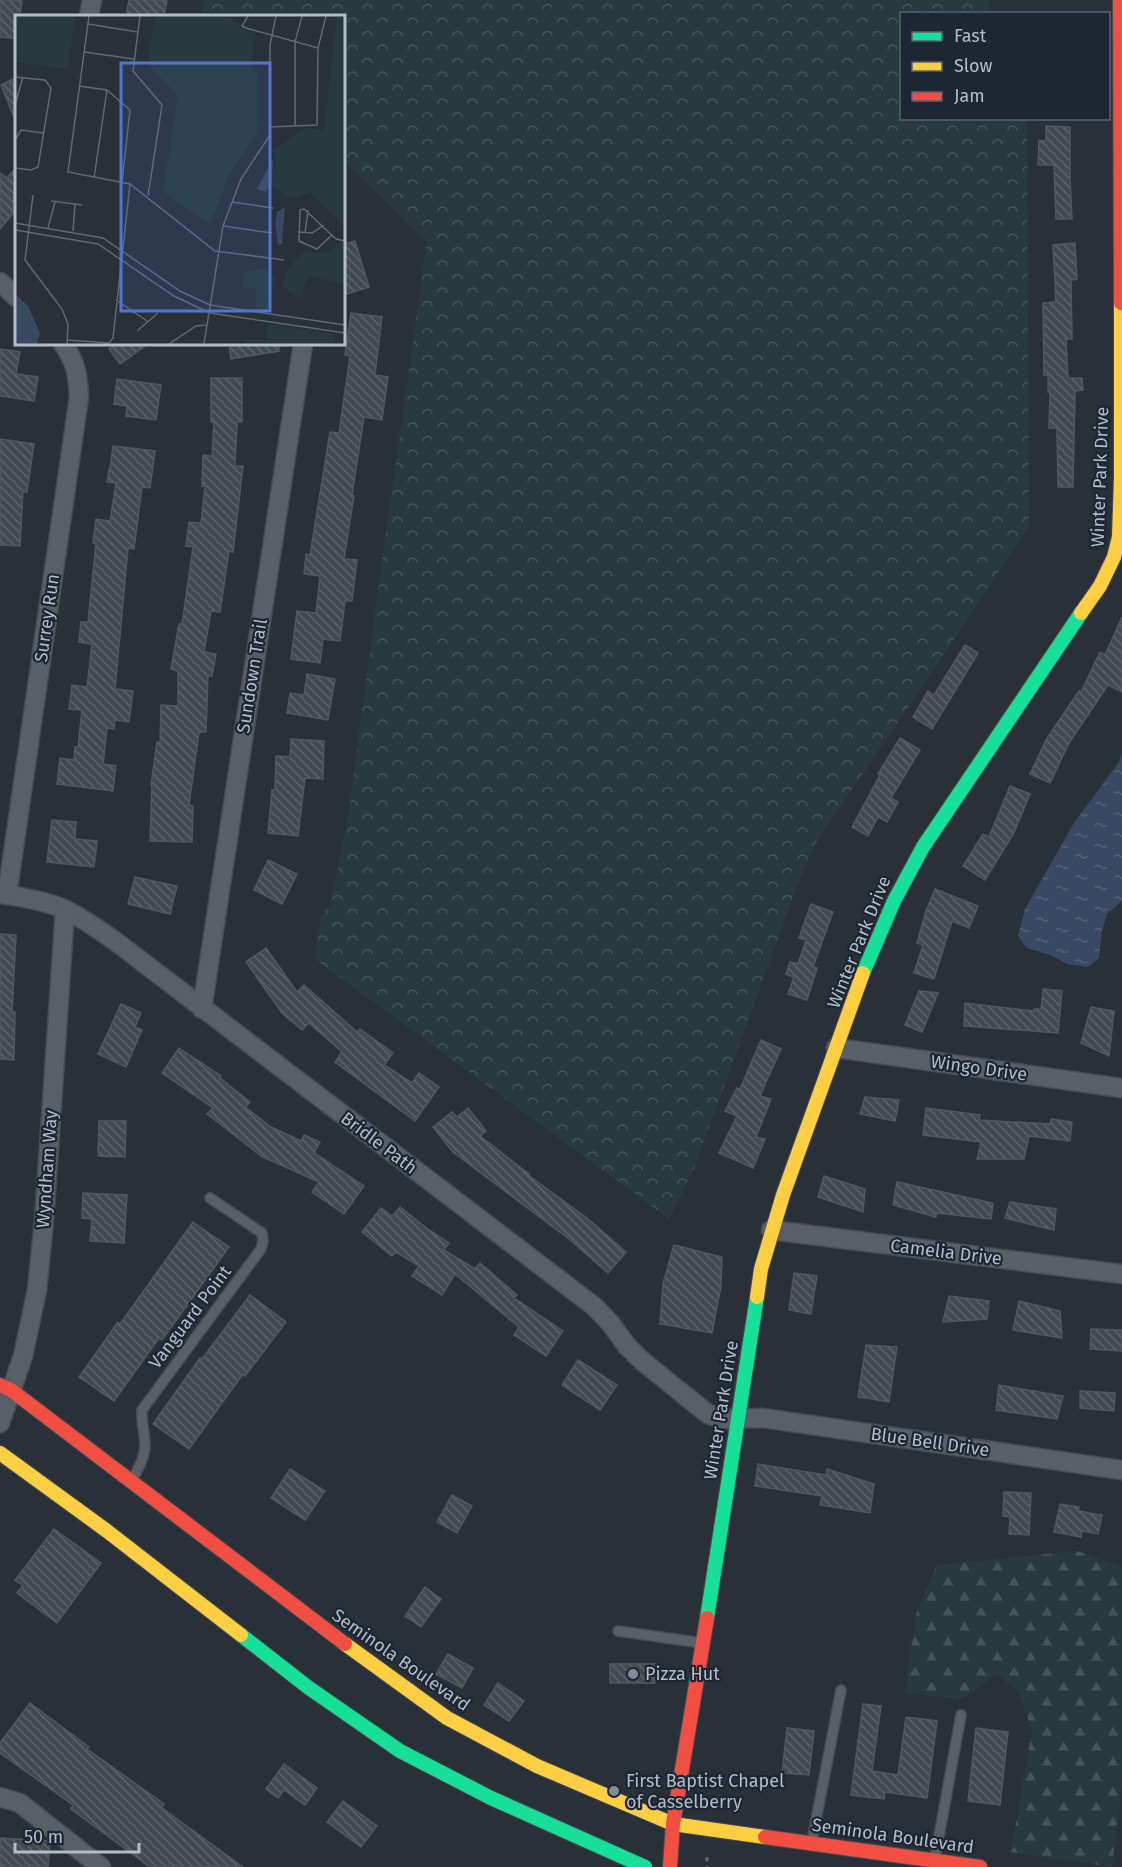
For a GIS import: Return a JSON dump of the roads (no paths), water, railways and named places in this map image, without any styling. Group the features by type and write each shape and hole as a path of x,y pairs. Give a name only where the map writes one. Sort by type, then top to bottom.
{"street":[{"path":"89,15 92,0"},
{"name":"Winter Park Drive","path":"670,1867 674,1824 761,1269 771,1230 836,1048 888,912 907,872 1100,586 1114,557 1119,537 1121,477 1120,0"},
{"path":"0,282 15,296"},
{"name":"Surrey Run","path":"3,895 79,397 78,372 70,352 64,345"},
{"name":"Sundown Trail","path":"202,1009 303,345"},
{"name":"Bridle Path","path":"3,895 65,910 115,941 595,1307 641,1360 708,1414 722,1419 738,1420"},
{"name":"Wyndham Way","path":"0,1423 6,1388 23,1356 37,1290 44,1221 65,910"},
{"name":"Wingo Drive","path":"836,1048 1122,1088"},
{"name":"Camelia Drive","path":"771,1230 1122,1274"},
{"name":"Seminola Boulevard","path":"6,1388 447,1718 537,1766 674,1824 980,1867"},
{"name":"Blue Bell Drive","path":"738,1420 762,1418 1122,1470"},
{"path":"0,1453 107,1532 309,1688 400,1751 491,1798 645,1867"},
{"path":"0,1797 20,1803 101,1867"}],"lane":[{"name":"Vanguard Point","path":"131,1480 141,1464 145,1447 141,1421 142,1410 261,1250 262,1233 210,1198"},
{"path":"618,1631 703,1644"},
{"path":"811,1843 840,1689"},
{"path":"935,1860 961,1715"}],"water":[{"path":"1122,752 1122,901 1107,914 1102,930 1099,958 1088,967 1067,964 1050,955 1027,948 1018,936 1025,909 1074,823 1119,762"}],"place":[{"name":"Pizza Hut","path":"633,1674"},
{"name":"First Baptist Chapel of Casselberry","path":"614,1791"}]}
